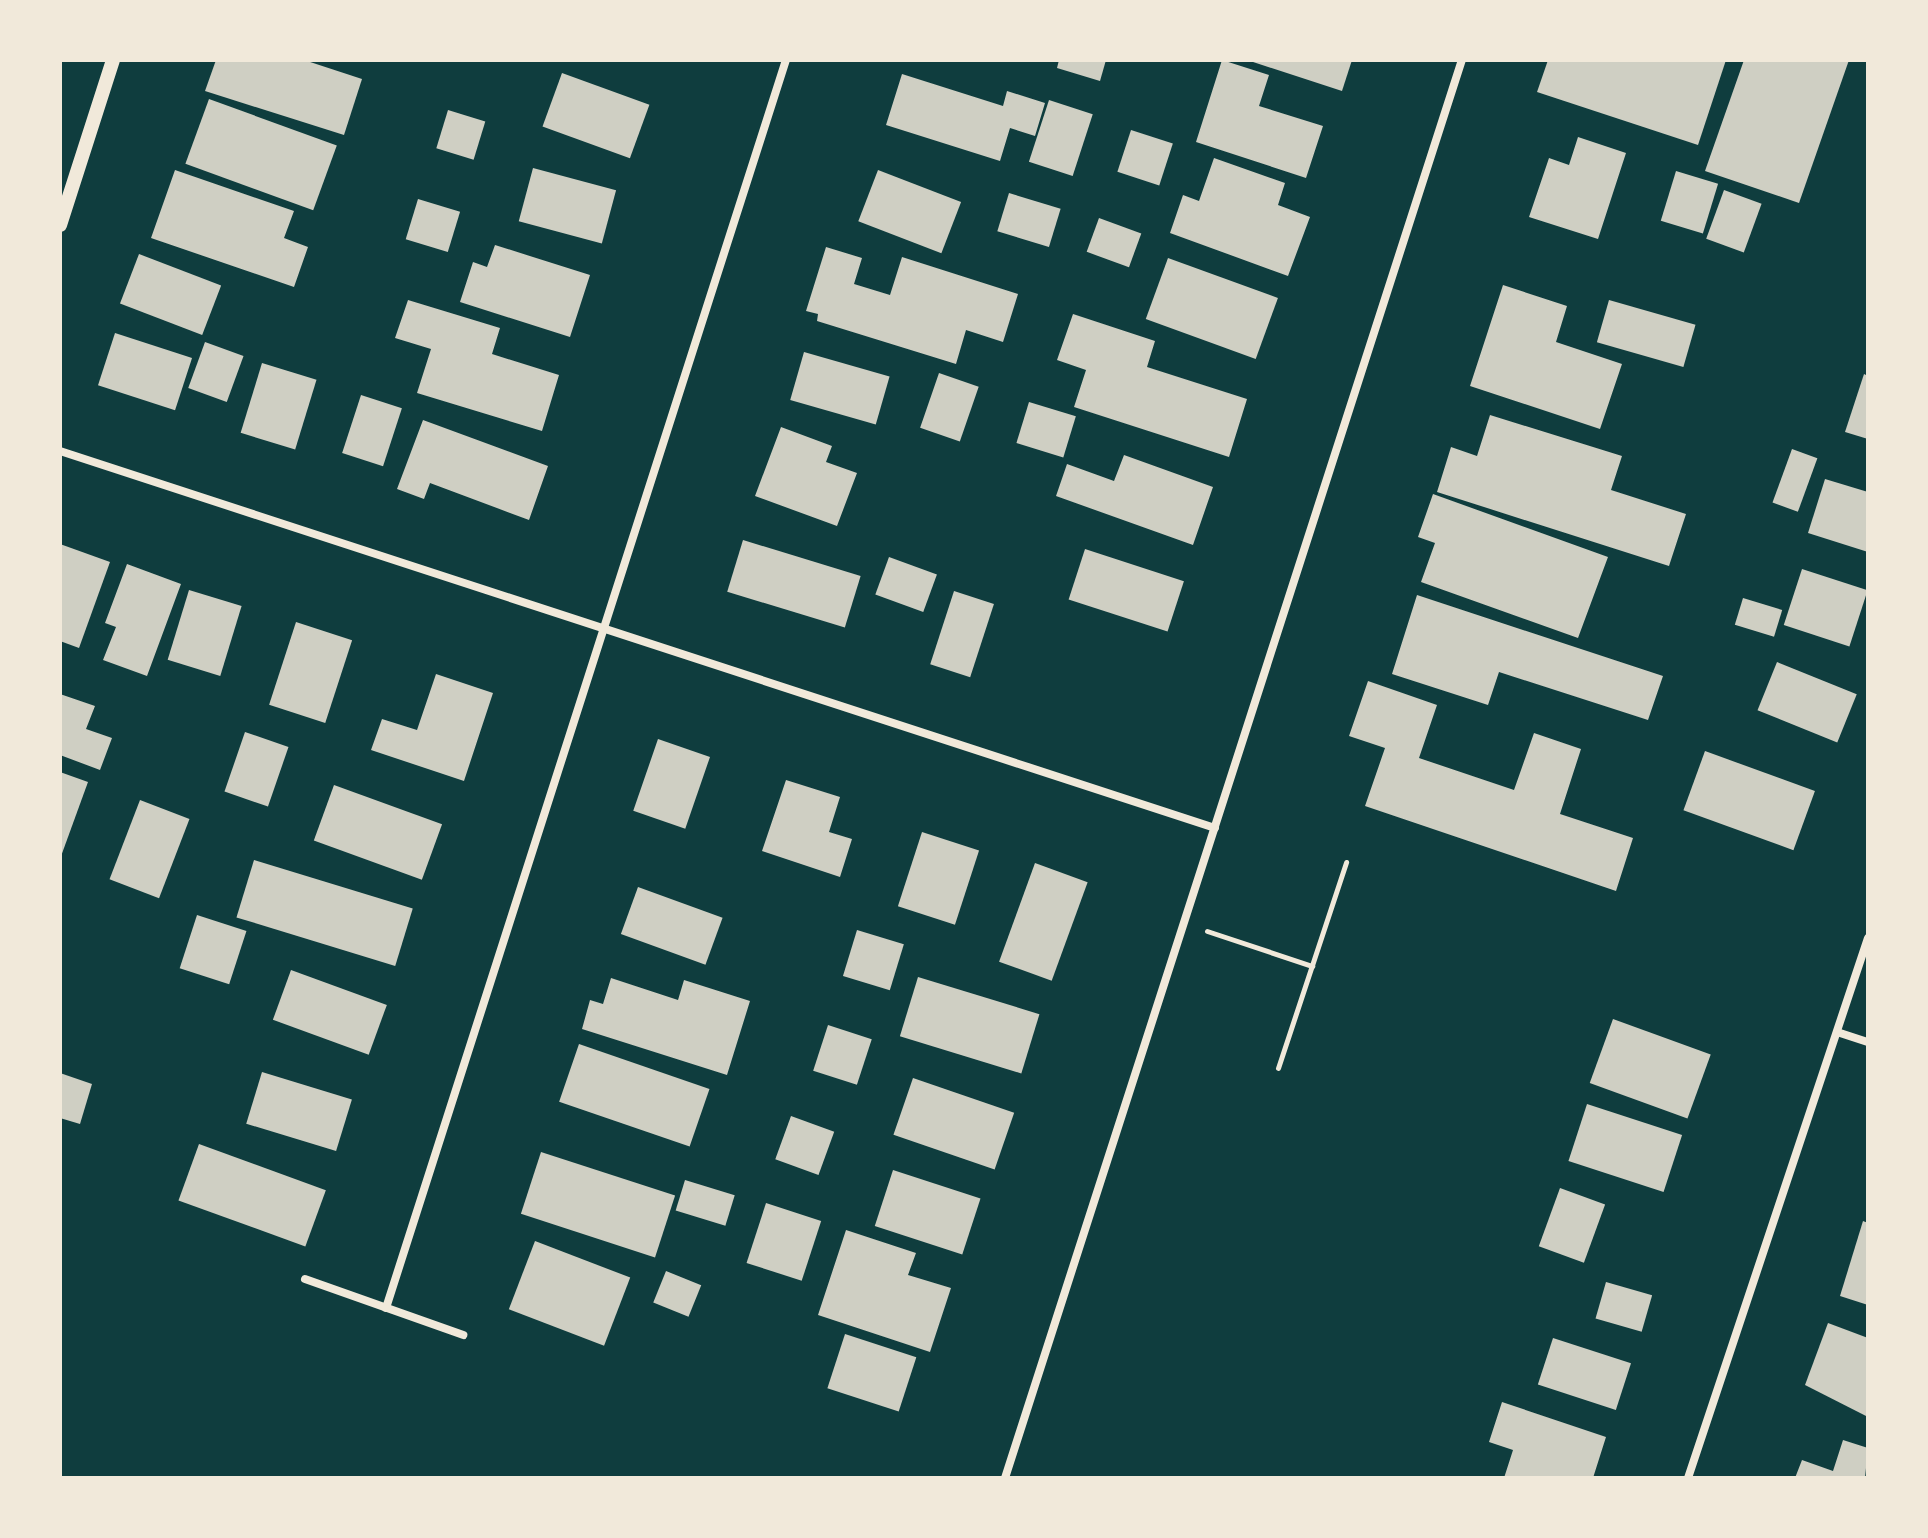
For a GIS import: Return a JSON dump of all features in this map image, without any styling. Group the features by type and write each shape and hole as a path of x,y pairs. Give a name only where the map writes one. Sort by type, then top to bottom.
{"street":[{"path":"60,225 113,60"},
{"path":"386,1308 786,60"},
{"path":"1005,1478 1462,60"},
{"path":"60,451 1215,828"},
{"path":"1688,1478 1868,938"},
{"path":"1837,1032 1868,1042"},
{"path":"305,1279 463,1335"}],"path":[{"path":"1278,1068 1346,862"},
{"path":"1184,923 1312,966"}],"building":[{"path":"216,60 304,60 362,79 344,135 205,91"},
{"path":"1059,60 1106,60 1100,81 1057,68"},
{"path":"1222,60 1269,75 1259,106 1323,126 1306,178 1196,142"},
{"path":"1247,60 1352,60 1342,91"},
{"path":"1548,60 1726,60 1698,145 1537,92"},
{"path":"1744,60 1849,60 1799,203 1705,171"},
{"path":"562,73 649,105 630,158 543,127"},
{"path":"902,74 1003,106 1007,91 1045,103 1035,136 1010,128 1000,161 886,125"},
{"path":"209,99 337,146 313,210 185,164"},
{"path":"1049,100 1093,114 1073,176 1029,162"},
{"path":"448,110 485,121 474,160 436,148"},
{"path":"1131,130 1173,144 1159,185 1117,172"},
{"path":"1578,137 1626,153 1598,239 1529,217 1549,158 1569,165"},
{"path":"1214,158 1285,183 1278,205 1310,217 1288,276 1170,233 1183,195 1199,201"},
{"path":"533,168 616,190 602,243 519,221"},
{"path":"175,170 294,211 284,238 308,247 294,287 151,238"},
{"path":"878,170 961,202 941,253 858,221"},
{"path":"1676,171 1718,184 1703,234 1661,221"},
{"path":"1724,190 1762,204 1744,253 1706,239"},
{"path":"1009,193 1061,209 1049,247 997,231"},
{"path":"418,199 460,212 448,252 406,239"},
{"path":"1099,218 1141,233 1129,267 1087,252"},
{"path":"495,245 590,275 570,337 460,302 473,262 487,267"},
{"path":"826,247 862,258 854,284 890,295 902,257 1018,294 1003,342 966,330 956,364 817,321 818,314 806,311"},
{"path":"139,254 221,286 202,335 120,303"},
{"path":"1168,258 1278,298 1256,359 1146,319"},
{"path":"1503,285 1567,306 1556,342 1622,364 1600,429 1470,386"},
{"path":"408,300 500,328 492,354 559,375 542,431 417,393 431,349 395,338"},
{"path":"1609,300 1696,325 1683,367 1597,342"},
{"path":"1073,314 1155,341 1147,367 1247,399 1229,457 1074,407 1086,370 1057,360"},
{"path":"115,333 192,358 175,410 98,385"},
{"path":"205,342 244,356 227,402 188,388"},
{"path":"804,352 890,377 876,425 790,400"},
{"path":"262,363 317,380 295,449 241,433"},
{"path":"939,373 979,387 960,442 920,428"},
{"path":"1864,374 1868,376 1868,439 1845,432"},
{"path":"361,395 402,408 383,466 342,453"},
{"path":"1029,402 1076,416 1063,457 1016,443"},
{"path":"1490,415 1622,456 1611,490 1686,514 1669,566 1437,492 1451,447 1477,456"},
{"path":"423,420 548,466 529,520 430,483 424,499 397,489"},
{"path":"781,427 832,446 826,462 857,473 837,526 755,496"},
{"path":"1792,449 1817,458 1798,512 1773,503"},
{"path":"1124,455 1213,487 1193,545 1056,496 1067,464 1114,481"},
{"path":"1825,479 1868,492 1868,552 1808,533"},
{"path":"1433,494 1608,557 1578,638 1421,582 1435,543 1418,537"},
{"path":"743,540 861,576 845,628 727,592"},
{"path":"60,544 110,562 79,648 60,641"},
{"path":"1085,549 1184,581 1168,632 1069,599"},
{"path":"889,557 937,574 923,612 875,595"},
{"path":"127,564 181,584 147,676 103,660 116,627 105,623"},
{"path":"1802,569 1868,590 1849,646 1784,625"},
{"path":"189,590 242,606 220,676 168,660"},
{"path":"954,591 994,604 970,677 930,664"},
{"path":"1417,595 1663,676 1648,720 1499,672 1488,705 1392,674"},
{"path":"1743,598 1782,610 1774,637 1735,625"},
{"path":"296,622 352,640 325,723 269,705"},
{"path":"1777,662 1857,694 1837,742 1758,710"},
{"path":"436,674 493,693 464,781 371,750 382,719 417,730"},
{"path":"1368,681 1437,705 1419,758 1514,790 1534,733 1581,749 1560,814 1633,838 1616,891 1365,806 1385,748 1349,736"},
{"path":"60,694 95,706 86,729 112,738 100,770 60,755"},
{"path":"245,732 288,747 268,807 224,792"},
{"path":"658,739 710,757 685,829 633,811"},
{"path":"1705,751 1815,791 1793,850 1683,810"},
{"path":"60,772 88,782 60,859"},
{"path":"786,780 840,797 829,832 852,839 840,877 762,851"},
{"path":"334,785 442,824 422,880 314,840"},
{"path":"140,800 189,819 159,898 110,879"},
{"path":"922,832 979,851 955,925 898,906"},
{"path":"254,860 413,909 395,966 236,917"},
{"path":"1035,863 1088,882 1052,981 999,962"},
{"path":"638,887 723,918 705,965 621,934"},
{"path":"197,915 246,931 229,984 180,968"},
{"path":"857,930 904,944 890,990 843,976"},
{"path":"291,970 387,1005 369,1055 273,1020"},
{"path":"918,977 1039,1014 1021,1073 900,1036"},
{"path":"611,978 678,1000 684,980 750,1001 727,1075 582,1029 590,1000 603,1004"},
{"path":"1613,1019 1711,1055 1687,1118 1590,1083"},
{"path":"828,1025 872,1039 857,1085 813,1071"},
{"path":"579,1044 709,1089 690,1147 559,1102"},
{"path":"262,1072 352,1099 336,1151 246,1124"},
{"path":"60,1073 92,1084 80,1124 60,1118"},
{"path":"913,1078 1014,1113 995,1170 893,1135"},
{"path":"1587,1104 1682,1135 1664,1192 1568,1161"},
{"path":"791,1116 834,1132 818,1175 775,1159"},
{"path":"199,1144 326,1190 305,1247 178,1200"},
{"path":"541,1152 675,1196 655,1257 521,1214"},
{"path":"893,1170 980,1198 962,1255 875,1226"},
{"path":"685,1180 735,1195 725,1226 676,1211"},
{"path":"1560,1188 1605,1204 1584,1263 1539,1246"},
{"path":"766,1203 821,1221 802,1281 747,1263"},
{"path":"1863,1221 1868,1223 1868,1305 1840,1296"},
{"path":"846,1230 916,1253 908,1275 951,1288 930,1352 818,1315"},
{"path":"535,1241 630,1278 604,1346 509,1309"},
{"path":"666,1271 701,1285 688,1317 653,1303"},
{"path":"1606,1282 1652,1295 1642,1332 1596,1319"},
{"path":"1828,1323 1868,1338 1868,1417 1805,1385"},
{"path":"845,1334 916,1357 899,1411 827,1388"},
{"path":"1553,1338 1631,1363 1616,1410 1538,1385"},
{"path":"1502,1402 1606,1437 1593,1478 1504,1478 1513,1450 1489,1442"},
{"path":"1843,1440 1868,1448 1865,1478 1795,1478 1802,1460 1833,1471"}]}
